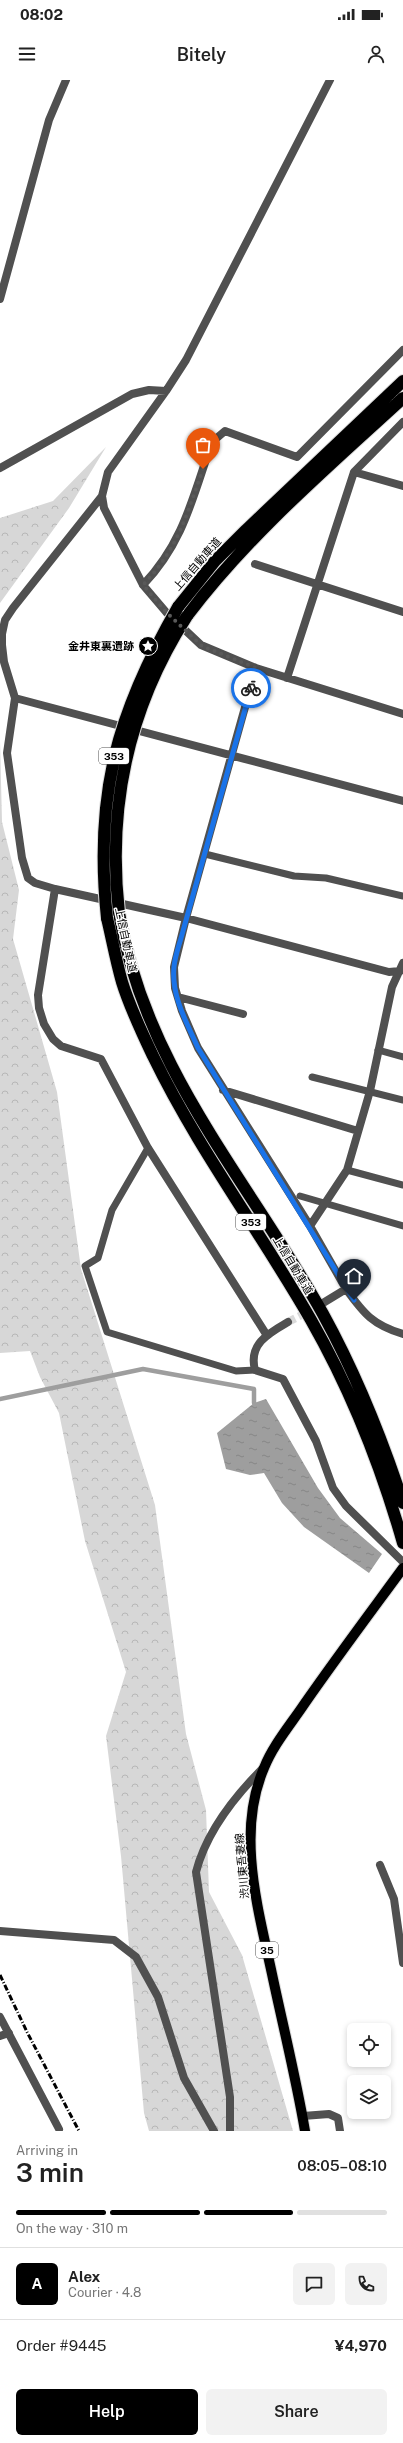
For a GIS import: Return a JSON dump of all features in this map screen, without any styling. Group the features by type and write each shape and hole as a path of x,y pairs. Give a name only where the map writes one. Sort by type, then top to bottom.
{"highway":[{"name":"上信自動車道","path":"403,381 235,540 198,581 178,607 142,674 118,742 105,809 103,880 107,918 122,983 143,1036 187,1121 279,1267 341,1377 379,1467 403,1543"},
{"name":"上信自動車道","path":"403,398 260,531 222,572 187,616 151,682 128,748 118,798 115,852 119,913 132,974 148,1020 194,1111 323,1314 372,1420 403,1503"}],"main road":[{"name":"渋川東吾妻線","path":"305,2131 261,1924 252,1868 251,1819 255,1794 264,1768 278,1742 339,1655 403,1568"}],"street":[{"path":"0,299 50,120 66,80"},
{"path":"330,80 186,360 166,391 108,472 102,496 104,508 143,585 171,616 202,646 256,668 403,714"},
{"path":"143,585 161,566 179,536 212,442 225,431 298,457 403,350"},
{"path":"0,468 132,394 149,390 166,391"},
{"path":"287,678 319,584 354,472 403,422"},
{"path":"354,472 403,486"},
{"path":"102,496 6,620 2,634 4,662 15,698 7,753 22,858 28,878 35,883 55,889 186,918 328,958 389,972 402,971"},
{"path":"255,564 403,612"},
{"path":"256,668 186,918 174,968 178,997 198,1048 223,1090 310,1226 346,1289 362,1311 374,1323 403,1334"},
{"path":"15,698 403,801"},
{"path":"55,889 38,995 44,1024 53,1039 61,1046 101,1059 148,1148 266,1334"},
{"path":"310,1226 326,1204 347,1170 370,1091 392,987 402,971 403,963"},
{"path":"178,997 243,1014"},
{"path":"223,1090 358,1131"},
{"path":"323,1304 346,1289"},
{"path":"288,1322 266,1334 256,1350 253,1363 255,1370 283,1379 316,1441 333,1488 346,1506 403,1562"},
{"path":"230,2131 230,2097 196,1872 199,1859 212,1834 246,1786 264,1768"},
{"path":"380,1865 394,1899 403,1963"},
{"path":"0,1931 114,1940 136,1957 158,1997 184,2078 214,2131"},
{"path":"0,2017 59,2129"},
{"path":"0,2036 8,2033"},
{"path":"303,2116 329,2114 338,2118 340,2131"}],"lane":[{"path":"205,854 294,876 326,878 403,896"},
{"path":"378,1050 403,1057"},
{"path":"312,1077 403,1100"},
{"path":"148,1148 112,1210 98,1258 85,1266 107,1332 236,1371 255,1370"},
{"path":"347,1170 403,1185"},
{"path":"300,1196 403,1226"}],"green space":[{"path":"106,447 69,508 0,603 0,518 53,501"},
{"path":"0,741 2,822 19,890 13,939 57,1092 81,1269 155,1505 186,1734 206,1810 209,1892 242,1955 293,2131 149,2131 144,2113 121,1856 106,1736 126,1672 85,1541 59,1413 40,1377 30,1351 0,1353"}],"water":[{"path":"266,1399 318,1488 340,1518 382,1554 369,1573 304,1527 282,1503 264,1473 250,1475 226,1469 217,1433 254,1403"}],"waterway":[{"path":"0,1399 143,1369 254,1389 254,1403"}],"tunnel":[{"path":"288,1322 323,1304"}],"railway":[{"path":"0,1975 27,2032 79,2131"}],"way so far":[{"path":"203,469 179,536 161,566 143,585 166,612 202,646 256,668 251,688"}],"place":[{"name":"金井東裏遺跡","path":"148,646"}],"route":[{"path":"251,688 183,931 174,968 175,988 182,1012 198,1048 223,1090 310,1226 346,1289 354,1300"}]}
